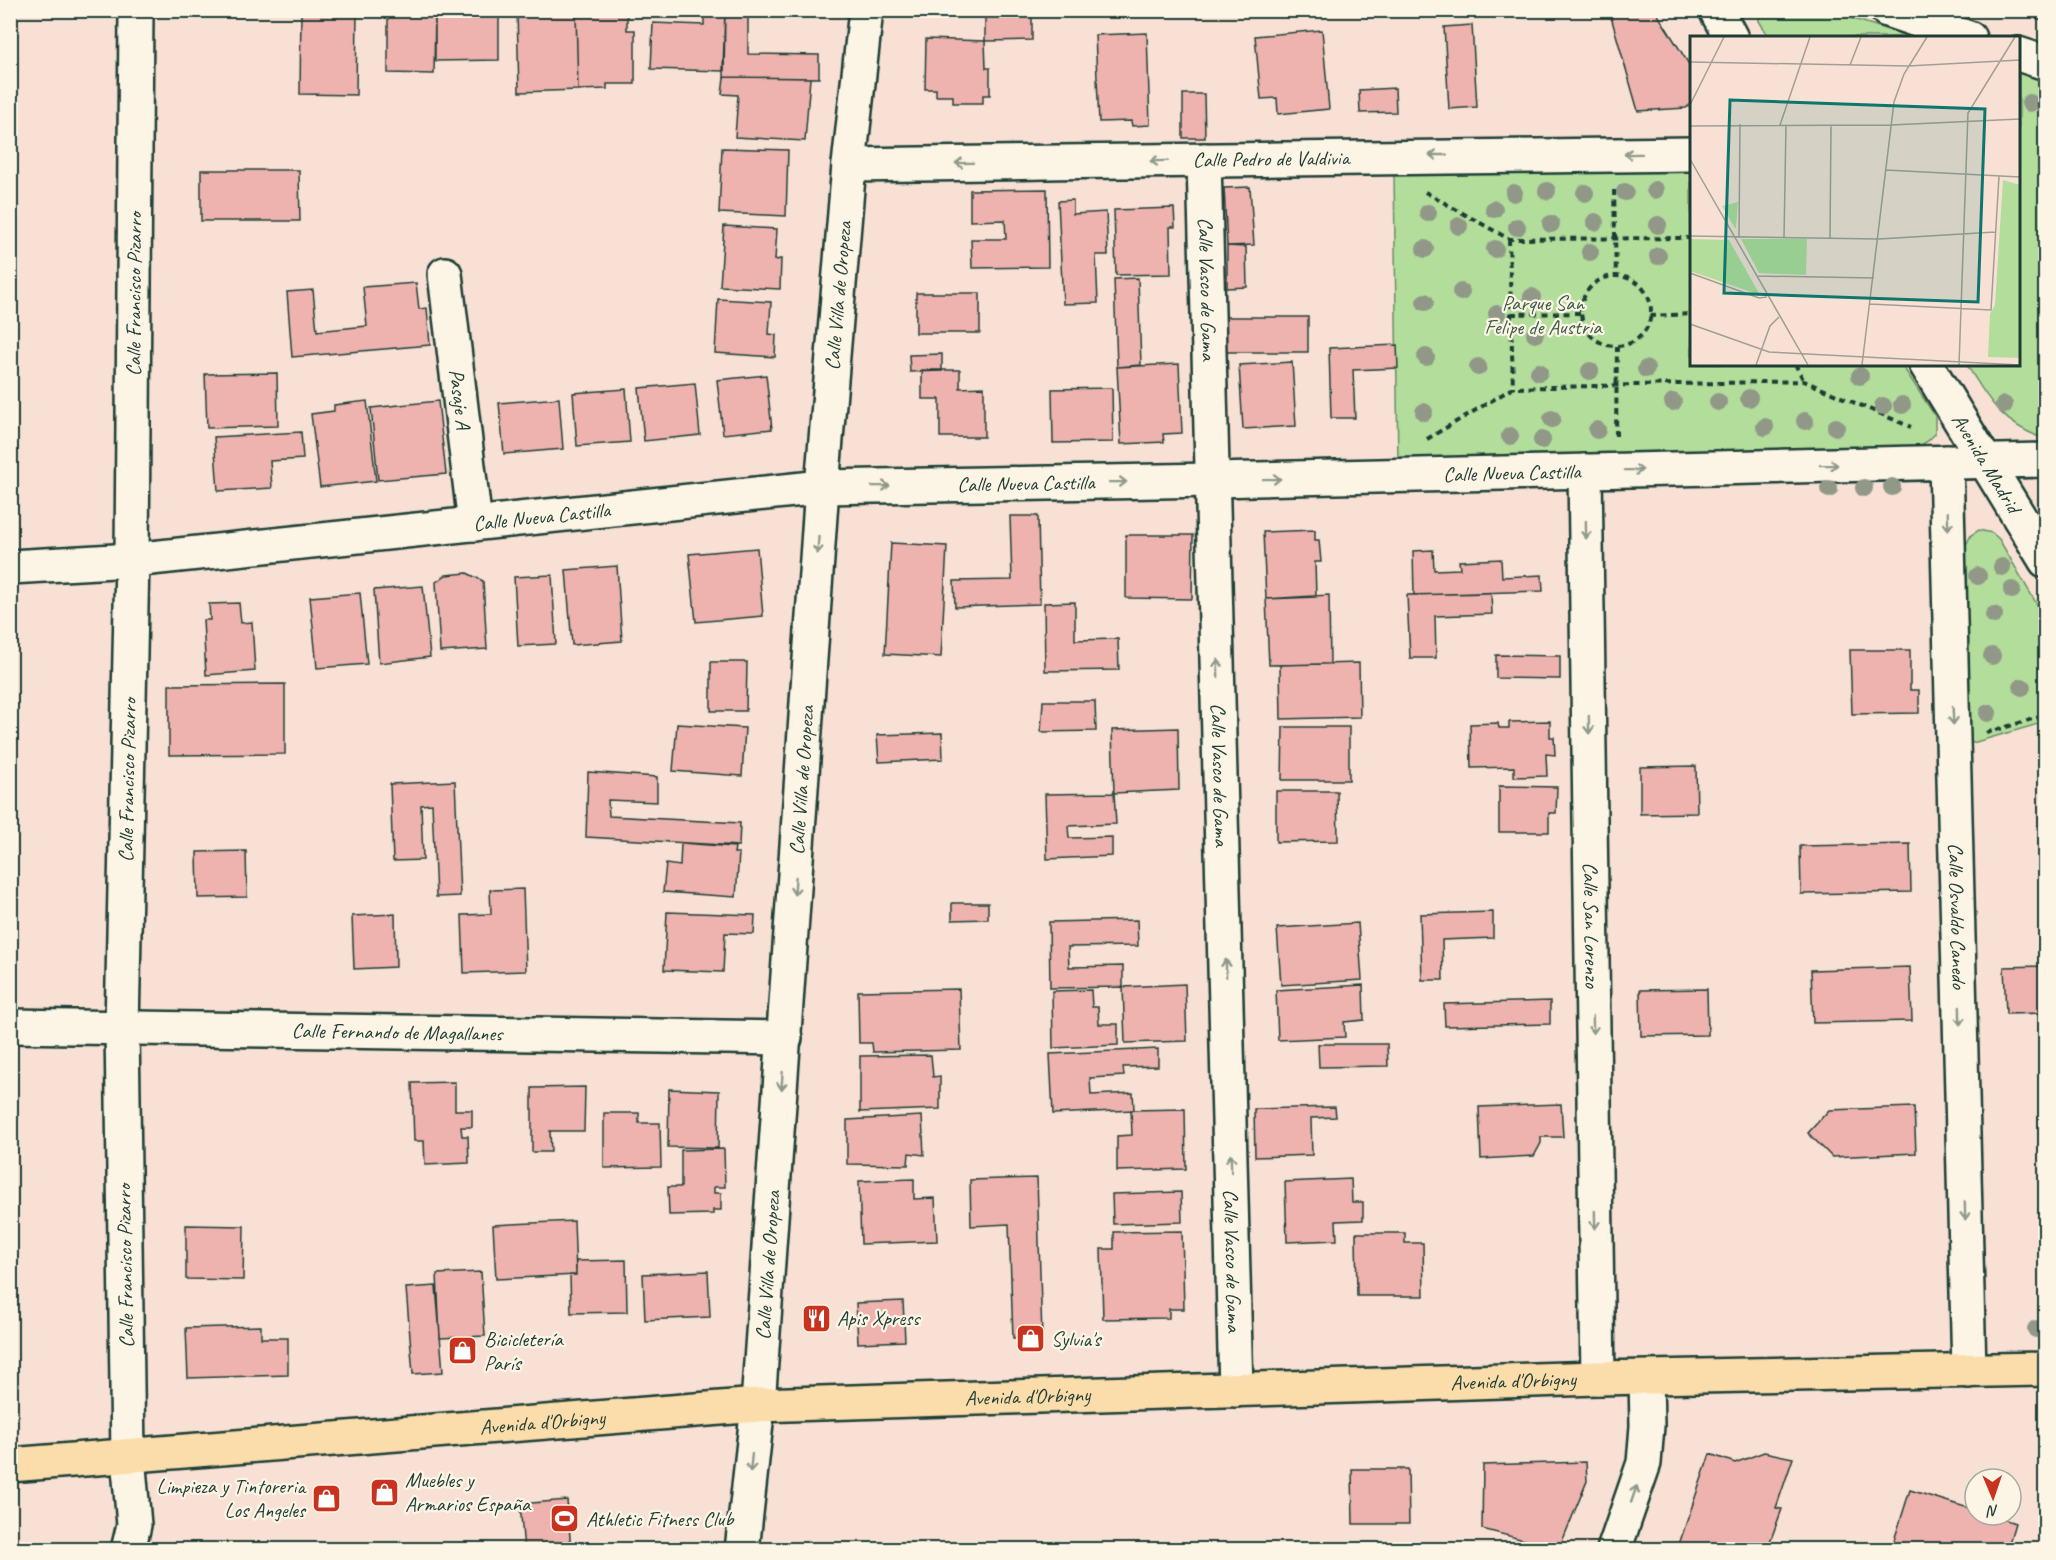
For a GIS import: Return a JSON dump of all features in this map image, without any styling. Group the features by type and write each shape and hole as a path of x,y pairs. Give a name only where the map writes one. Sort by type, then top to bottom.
{"main road":[{"name":"Avenida d'Orbigny","path":"10,1465 758,1405 1598,1378 2046,1369"}],"street":[{"name":"Calle Francisco Pizarro","path":"128,1550 134,1525 128,1456 122,1028 132,560 136,10"},
{"name":"Calle Villa de Oropeza","path":"741,1550 758,1405 822,487 849,165 866,10"},
{"path":"1716,10 1730,36"},
{"path":"1887,10 1963,36"},
{"path":"2020,54 2046,63"},
{"name":"Calle Pedro de Valdivia","path":"849,165 1690,154"},
{"name":"Calle Vasco de Gama","path":"1204,160 1236,1390"},
{"name":"Pasaje A","path":"445,274 475,524"},
{"name":"Avenida Madrid","path":"1927,366 2046,561"},
{"name":"Calle Nueva Castilla","path":"10,567 132,560 822,487 2046,460"},
{"name":"Calle Osvaldo Canedo","path":"1946,462 1969,1371"},
{"name":"Calle San Lorenzo","path":"1585,471 1598,1378"},
{"name":"Calle Fernando de Magallanes","path":"10,1026 785,1038"},
{"path":"1614,1550 1644,1463 1647,1426 1646,1378"}],"path":[{"path":"1614,180 1616,276"},
{"path":"1419,189 1509,239 1690,238"},
{"path":"1509,239 1513,388"},
{"path":"1616,276 1628,278 1639,284 1646,293 1650,305 1650,316 1646,328 1639,337 1628,343 1617,345 1606,344 1588,332 1581,313 1587,290 1606,277 1616,276"},
{"path":"1511,314 1581,313"},
{"path":"1650,316 1690,314"},
{"path":"1616,438 1617,345"},
{"path":"1796,366 1804,381"},
{"path":"1424,441 1513,388 1616,385 1804,381 1918,430"},
{"path":"1980,735 2046,715"}],"green space":[{"path":"1758,10 1828,11 1908,36 1768,36 1759,21"},
{"path":"2020,72 2045,81 2045,439 2007,419 1983,390 1968,366 2020,366"},
{"name":"Parque San Felipe de Austria","path":"1690,171 1690,366 1903,366 1935,416 1935,434 1917,447 1398,461 1394,173"},
{"path":"1979,530 1992,533 1999,539 2046,620 2045,722 1969,744 1965,547 1971,535"}],"building":[{"path":"301,10 357,10 356,95 300,94"},
{"path":"388,10 435,10 434,74 388,73"},
{"path":"435,10 499,10 499,60 435,61"},
{"path":"517,10 576,10 578,90 519,92"},
{"path":"627,10 627,30 635,30 635,84 607,84 607,89 578,90 576,12"},
{"path":"704,10 725,10 723,71 651,69 653,23 704,25"},
{"path":"725,10 748,10 748,54 819,55 819,78 724,77"},
{"path":"985,10 1032,10 1032,40 985,41"},
{"path":"1609,10 1655,10 1690,66 1690,105 1686,108 1638,111"},
{"path":"2016,10 2046,10 2046,21 2015,12"},
{"path":"1472,25 1477,107 1449,109 1444,27"},
{"path":"1322,30 1329,109 1278,114 1277,98 1261,99 1255,36"},
{"path":"1147,33 1150,125 1132,126 1131,121 1099,122 1095,35"},
{"path":"926,39 985,41 986,68 990,68 990,95 983,95 983,103 953,103 953,96 936,96 936,89 925,89"},
{"path":"724,77 810,78 805,141 735,137 738,95 722,94"},
{"path":"1395,88 1396,112 1360,113 1359,90"},
{"path":"1183,94 1204,94 1205,138 1183,138"},
{"path":"722,148 788,150 786,216 719,213"},
{"path":"201,170 299,170 300,221 201,221"},
{"path":"1250,187 1254,245 1227,246 1224,188"},
{"path":"1047,189 1048,267 972,268 971,239 1006,239 1005,220 970,221 970,190"},
{"path":"1073,200 1073,214 1106,212 1108,255 1096,255 1098,303 1063,304 1058,201"},
{"path":"1174,208 1175,227 1170,227 1171,274 1116,275 1114,210"},
{"path":"724,226 777,229 775,260 781,259 780,289 720,286"},
{"path":"1227,246 1246,247 1247,287 1227,288"},
{"path":"1138,278 1141,365 1117,367 1114,279"},
{"path":"416,283 419,309 427,308 430,345 292,357 287,292 313,290 317,331 367,326 363,287"},
{"path":"916,293 980,293 980,333 916,333"},
{"path":"718,299 771,302 769,334 776,335 775,357 715,353"},
{"path":"1225,317 1308,317 1308,352 1225,352"},
{"path":"1397,345 1398,368 1353,370 1355,418 1331,418 1329,348"},
{"path":"942,354 942,371 910,372 909,355"},
{"path":"1292,362 1296,426 1243,429 1239,365"},
{"path":"1179,364 1182,433 1163,434 1164,442 1121,444 1117,367"},
{"path":"922,370 960,370 960,388 984,387 984,437 940,437 940,399 922,399"},
{"path":"277,373 278,426 207,428 205,374"},
{"path":"766,375 772,429 723,434 717,380"},
{"path":"695,383 700,435 644,441 639,388"},
{"path":"1112,388 1113,442 1053,443 1052,389"},
{"path":"626,389 630,442 577,446 573,393"},
{"path":"559,398 563,449 504,454 499,403"},
{"path":"367,401 376,481 320,487 311,414 334,411 334,405"},
{"path":"438,401 446,474 378,480 371,408"},
{"path":"301,432 303,459 270,461 272,488 218,491 214,437"},
{"path":"1010,516 1038,516 1040,604 955,607 954,581 1012,580"},
{"path":"1315,530 1315,540 1319,540 1321,562 1315,562 1316,597 1266,599 1263,532"},
{"path":"1126,535 1193,535 1192,599 1126,598"},
{"path":"891,543 947,546 941,657 885,654"},
{"path":"757,548 763,616 696,622 689,554"},
{"path":"1433,550 1434,570 1460,569 1459,561 1501,559 1502,577 1542,575 1543,591 1414,595 1413,551"},
{"path":"617,566 622,641 572,645 566,570"},
{"path":"467,573 483,581 487,649 440,652 436,582 446,575"},
{"path":"552,575 556,644 518,646 514,577"},
{"path":"423,586 430,657 379,663 374,590"},
{"path":"360,593 367,664 317,668 310,597"},
{"path":"1491,593 1492,614 1435,616 1436,658 1410,658 1407,595"},
{"path":"1329,595 1330,664 1269,665 1266,599"},
{"path":"1075,602 1075,640 1118,639 1119,670 1045,671 1044,603"},
{"path":"239,603 241,623 252,622 255,671 206,675 203,620 210,620 209,604"},
{"path":"1850,650 1910,650 1910,690 1919,690 1919,713 1852,714"},
{"path":"1496,655 1560,656 1560,679 1496,678"},
{"path":"711,662 747,662 746,711 711,711"},
{"path":"1359,663 1360,717 1281,719 1280,665"},
{"path":"285,684 285,754 169,755 169,685"},
{"path":"1043,701 1095,701 1096,731 1041,732"},
{"path":"1550,721 1550,737 1554,737 1555,755 1546,754 1547,776 1514,777 1514,767 1471,768 1470,724 1498,723 1499,728 1509,728 1509,722"},
{"path":"677,724 745,728 742,776 673,771"},
{"path":"1283,727 1349,727 1349,780 1282,780"},
{"path":"1178,728 1179,790 1114,793 1112,730"},
{"path":"942,733 943,759 879,762 877,735"},
{"path":"1696,766 1697,813 1640,814 1640,767"},
{"path":"588,772 657,777 657,802 608,800 609,816 740,823 739,846 586,837"},
{"path":"455,781 460,896 436,897 432,804 421,805 423,860 393,861 390,784"},
{"path":"1499,786 1557,787 1556,813 1549,813 1549,832 1499,832"},
{"path":"1276,791 1337,791 1338,841 1276,842"},
{"path":"1114,793 1116,824 1068,826 1069,838 1112,837 1112,856 1047,859 1045,794"},
{"path":"681,843 735,847 734,853 739,853 736,897 663,892 666,864 680,866"},
{"path":"1910,844 1911,892 1801,894 1800,846"},
{"path":"246,851 247,897 198,898 197,852"},
{"path":"523,889 526,971 464,973 462,915 491,914 490,890"},
{"path":"952,903 988,903 988,919 952,920"},
{"path":"667,912 755,915 754,934 725,933 723,972 664,970"},
{"path":"1493,912 1493,938 1442,940 1443,980 1422,980 1420,914"},
{"path":"395,914 396,967 354,969 352,916"},
{"path":"1137,920 1138,946 1068,947 1069,967 1123,966 1123,987 1050,988 1049,922"},
{"path":"1358,923 1362,980 1281,985 1277,928"},
{"path":"2046,966 2046,1013 2006,1014 2004,967"},
{"path":"1910,967 1912,1021 1813,1023 1811,970"},
{"path":"1185,984 1187,1041 1125,1043 1123,987"},
{"path":"1363,985 1364,1020 1344,1022 1345,1037 1278,1040 1276,990"},
{"path":"959,989 961,1050 873,1052 872,1043 859,1043 858,991"},
{"path":"1707,989 1708,1035 1641,1036 1640,990"},
{"path":"1091,990 1092,1007 1098,1007 1099,1024 1118,1024 1118,1045 1053,1048 1052,991"},
{"path":"1550,1001 1550,1024 1445,1026 1444,1004"},
{"path":"1318,1044 1387,1044 1388,1066 1319,1067"},
{"path":"1158,1049 1158,1066 1123,1067 1124,1076 1090,1078 1091,1095 1133,1093 1134,1110 1053,1114 1050,1054"},
{"path":"931,1055 933,1077 940,1076 940,1109 860,1112 860,1056"},
{"path":"455,1082 455,1110 472,1110 472,1127 461,1127 462,1136 468,1136 469,1163 425,1165 424,1141 414,1141 412,1083"},
{"path":"585,1087 584,1131 550,1131 551,1152 532,1152 532,1088"},
{"path":"669,1089 719,1091 718,1148 668,1147"},
{"path":"1561,1104 1563,1137 1541,1137 1541,1143 1534,1156 1481,1159 1479,1107"},
{"path":"1335,1107 1336,1117 1311,1118 1312,1155 1255,1157 1254,1109"},
{"path":"1914,1107 1916,1153 1832,1157 1808,1133 1829,1110"},
{"path":"1185,1109 1186,1169 1117,1171 1117,1136 1132,1135 1131,1110"},
{"path":"604,1113 639,1113 639,1123 660,1123 661,1167 604,1168"},
{"path":"922,1116 924,1155 909,1153 908,1165 847,1164 847,1120"},
{"path":"724,1149 725,1187 714,1187 714,1193 721,1193 721,1210 713,1210 713,1214 669,1215 668,1187 681,1187 681,1150"},
{"path":"1037,1178 1042,1337 1013,1338 1009,1224 971,1226 970,1180"},
{"path":"914,1179 914,1199 935,1198 937,1241 861,1244 859,1181"},
{"path":"1351,1179 1352,1202 1363,1202 1363,1220 1336,1221 1337,1240 1287,1242 1285,1182"},
{"path":"1181,1192 1182,1222 1113,1224 1112,1194"},
{"path":"574,1221 576,1275 496,1279 493,1225"},
{"path":"186,1225 244,1226 243,1280 186,1279"},
{"path":"1182,1231 1184,1309 1169,1309 1169,1318 1103,1319 1101,1249 1114,1249 1114,1232"},
{"path":"1356,1233 1405,1233 1405,1243 1423,1243 1424,1296 1357,1296"},
{"path":"626,1260 627,1312 571,1313 570,1275 576,1275 576,1261"},
{"path":"708,1271 710,1317 645,1320 643,1274"},
{"path":"481,1272 485,1336 440,1338 437,1274"},
{"path":"436,1286 443,1372 413,1374 406,1288"},
{"path":"903,1301 905,1341 858,1343 856,1303"},
{"path":"261,1326 261,1338 288,1338 288,1375 188,1378 186,1328"},
{"path":"1764,1452 1793,1458 1776,1508 1782,1509 1767,1550 1677,1550 1710,1454 1735,1463"},
{"path":"1586,1462 1587,1481 1559,1549 1482,1529 1483,1465"},
{"path":"1352,1469 1408,1469 1409,1524 1353,1524"},
{"path":"1910,1490 1963,1506 1963,1527 2014,1527 2007,1550 1891,1550"},
{"path":"567,1500 571,1550 524,1550 520,1504"}],"place":[{"name":"Apis Xpress","path":"816,1318"},
{"name":"Sylvia's","path":"1030,1339"},
{"name":"Bicicletería París","path":"463,1351"},
{"name":"Muebles y Armarios España","path":"384,1492"},
{"name":"Limpieza y Tintoreria Los Angeles","path":"326,1498"},
{"name":"Athletic Fitness Club","path":"565,1519"}]}
